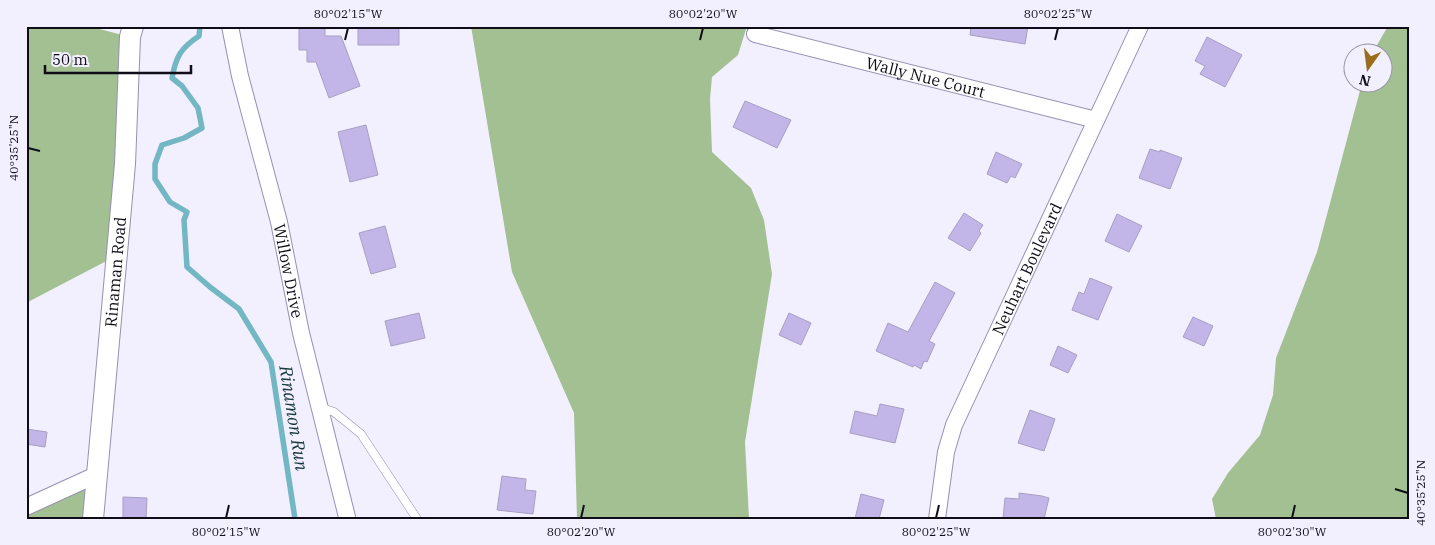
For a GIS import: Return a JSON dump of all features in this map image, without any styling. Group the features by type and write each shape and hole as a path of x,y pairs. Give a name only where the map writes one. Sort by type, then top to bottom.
{"street":[{"name":"Rinaman Road","path":"92,519 124,173 130,37 133,26"},
{"name":"Willow Drive","path":"230,26 240,76 279,222 301,333 347,517"},
{"name":"Neuhart Boulevard","path":"937,519 946,452 954,425 1140,26"},
{"name":"Wally Nue Court","path":"755,34 1096,120"},
{"path":"26,508 96,475"}],"lane":[{"path":"320,407 340,416 361,434 417,519"}],"green space":[{"path":"26,26 88,26 130,37 116,256 26,303"},
{"path":"471,26 747,26 738,55 712,77 710,99 712,152 751,188 764,220 772,274 745,442 749,519 577,519 574,413 512,272"},
{"path":"1388,26 1409,26 1409,519 1216,519 1212,499 1228,473 1260,435 1273,395 1276,358 1317,252 1360,92 1392,92 1392,42 1379,42"},
{"path":"96,475 93,519 26,519 26,507"}],"building":[{"path":"299,26 325,26 325,36 341,36 360,86 329,98 316,62 307,62 307,50 299,50"},
{"path":"358,26 399,26 399,45 358,45"},
{"path":"971,26 1028,26 1025,44 970,35"},
{"path":"1207,37 1242,55 1225,87 1200,74 1205,66 1195,61"},
{"path":"745,101 791,120 777,148 733,127"},
{"path":"366,125 378,175 350,182 338,132"},
{"path":"1150,149 1160,152 1160,150 1182,158 1170,189 1139,178"},
{"path":"996,152 1022,164 1015,178 1011,176 1007,183 987,174"},
{"path":"964,213 983,225 979,231 981,233 970,251 948,238"},
{"path":"1117,214 1142,226 1129,252 1105,241"},
{"path":"385,226 396,267 371,274 359,233"},
{"path":"1090,278 1112,287 1098,320 1072,310 1079,292 1084,294"},
{"path":"935,282 955,293 929,341 935,344 927,362 924,361 921,369 876,351 888,323 908,332"},
{"path":"419,313 425,338 391,346 385,321"},
{"path":"789,313 811,323 801,345 779,335"},
{"path":"1193,317 1213,326 1204,346 1183,337"},
{"path":"1058,346 1077,355 1068,373 1050,365"},
{"path":"880,404 904,409 895,443 850,433 855,411 877,416"},
{"path":"1030,410 1055,419 1044,451 1018,443"},
{"path":"26,429 47,432 45,447 26,444"},
{"path":"502,476 526,479 525,490 536,491 533,514 497,510"},
{"path":"1019,493 1049,498 1044,519 1003,519 1005,498 1019,499"},
{"path":"861,494 884,500 879,519 855,519"},
{"path":"123,497 147,498 146,519 123,519"}],"waterway":[{"name":"Rinamon Run","path":"200,26 199,36 180,53 172,78 182,86 198,108 202,128 184,138 162,145 155,164 155,179 170,202 187,212 184,220 187,267 239,309 271,362 295,519"}]}
